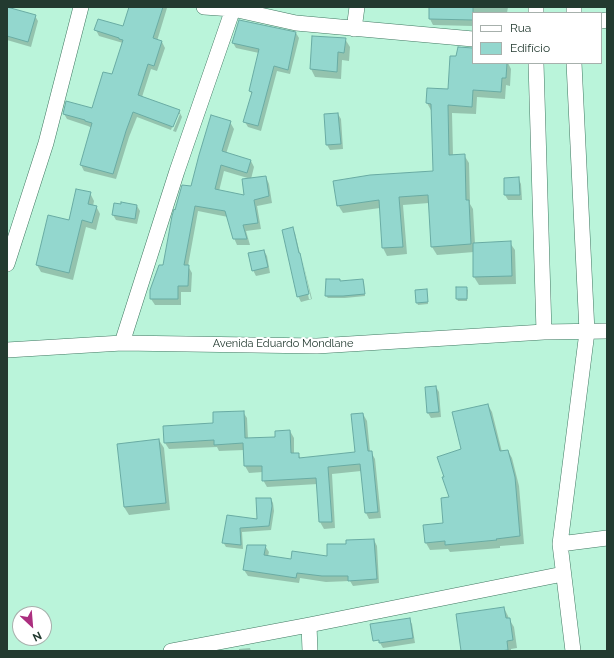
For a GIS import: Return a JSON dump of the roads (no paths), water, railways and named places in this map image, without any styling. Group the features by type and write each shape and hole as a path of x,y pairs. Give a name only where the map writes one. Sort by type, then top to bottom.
{"street":[{"path":"7,264 46,143 81,7"},
{"path":"204,7 232,10 296,24 472,39"},
{"path":"354,29 357,7"},
{"path":"122,343 177,171 232,10"},
{"path":"536,64 544,332"},
{"path":"573,651 560,544 587,332 574,64"},
{"name":"Avenida Eduardo Mondlane","path":"7,350 122,343 317,346 544,332 607,331"},
{"path":"560,544 607,538"},
{"path":"171,651 563,574"},
{"path":"309,625 310,651"}]}
